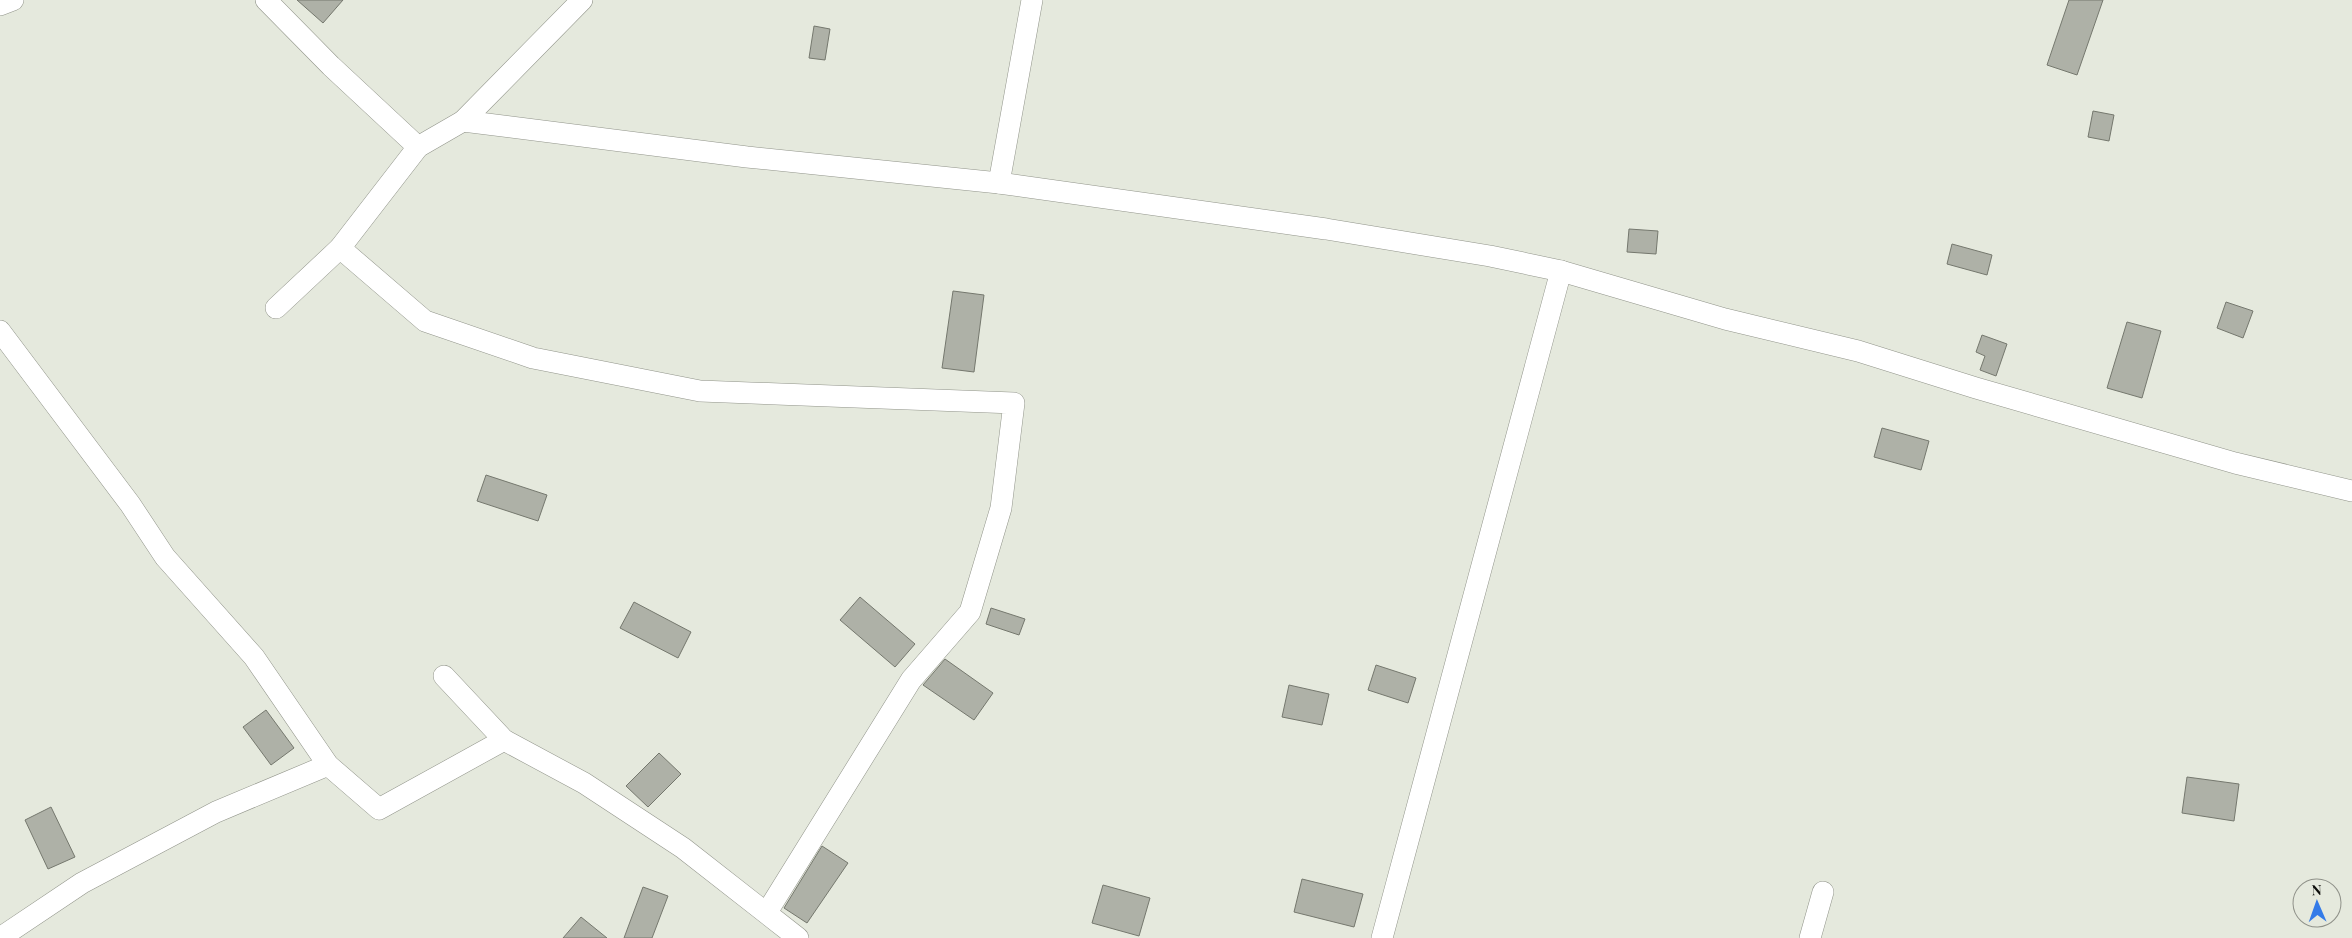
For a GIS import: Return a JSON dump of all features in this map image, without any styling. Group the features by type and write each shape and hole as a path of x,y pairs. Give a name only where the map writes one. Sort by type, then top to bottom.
{"street":[{"path":"0,5 13,0"},
{"path":"266,0 331,66 418,147"},
{"path":"276,308 340,248 418,147 463,121 582,0"},
{"path":"999,183 1032,0"},
{"path":"463,121 747,157 999,183 1326,229 1490,256 1561,271 1725,319 1858,351 1976,388 2235,463 2352,491"},
{"path":"340,248 425,321 533,358 700,392 1014,403 1000,508 970,612 911,680 767,912"},
{"path":"1382,938 1561,271"},
{"path":"0,331 130,504 165,557 254,657 328,764 380,809 504,740"},
{"path":"444,676 504,740 584,783 683,848 798,938"},
{"path":"0,938 90,878 216,812 328,764"},
{"path":"1810,938 1822,892"}],"building":[{"path":"297,0 343,0 323,23"},
{"path":"2069,0 2103,0 2077,75 2047,65"},
{"path":"814,26 830,29 825,60 809,58"},
{"path":"2093,111 2114,115 2109,141 2088,137"},
{"path":"1629,229 1658,231 1656,254 1627,252"},
{"path":"1952,244 1992,255 1987,275 1947,264"},
{"path":"953,291 984,295 974,372 942,368"},
{"path":"2226,302 2253,311 2243,338 2217,328"},
{"path":"2127,322 2161,331 2142,398 2107,388"},
{"path":"1982,335 2007,344 1996,376 1980,370 1985,356 1976,352"},
{"path":"1882,428 1929,441 1921,470 1874,457"},
{"path":"486,475 547,495 538,521 477,501"},
{"path":"860,597 915,644 895,667 840,620"},
{"path":"634,602 691,632 678,658 620,628"},
{"path":"991,608 1025,619 1019,635 986,624"},
{"path":"945,659 993,693 974,720 923,685"},
{"path":"1376,665 1416,678 1408,703 1368,690"},
{"path":"1289,685 1329,694 1322,725 1282,717"},
{"path":"266,710 294,748 271,765 243,727"},
{"path":"659,753 681,774 648,807 626,786"},
{"path":"2187,777 2239,784 2234,821 2182,813"},
{"path":"51,807 75,857 48,869 25,820"},
{"path":"822,846 848,863 807,923 784,908"},
{"path":"1302,879 1363,894 1354,927 1294,912"},
{"path":"1103,885 1150,898 1139,936 1092,923"},
{"path":"643,887 668,896 652,938 624,938"},
{"path":"581,917 607,938 563,938"}]}
